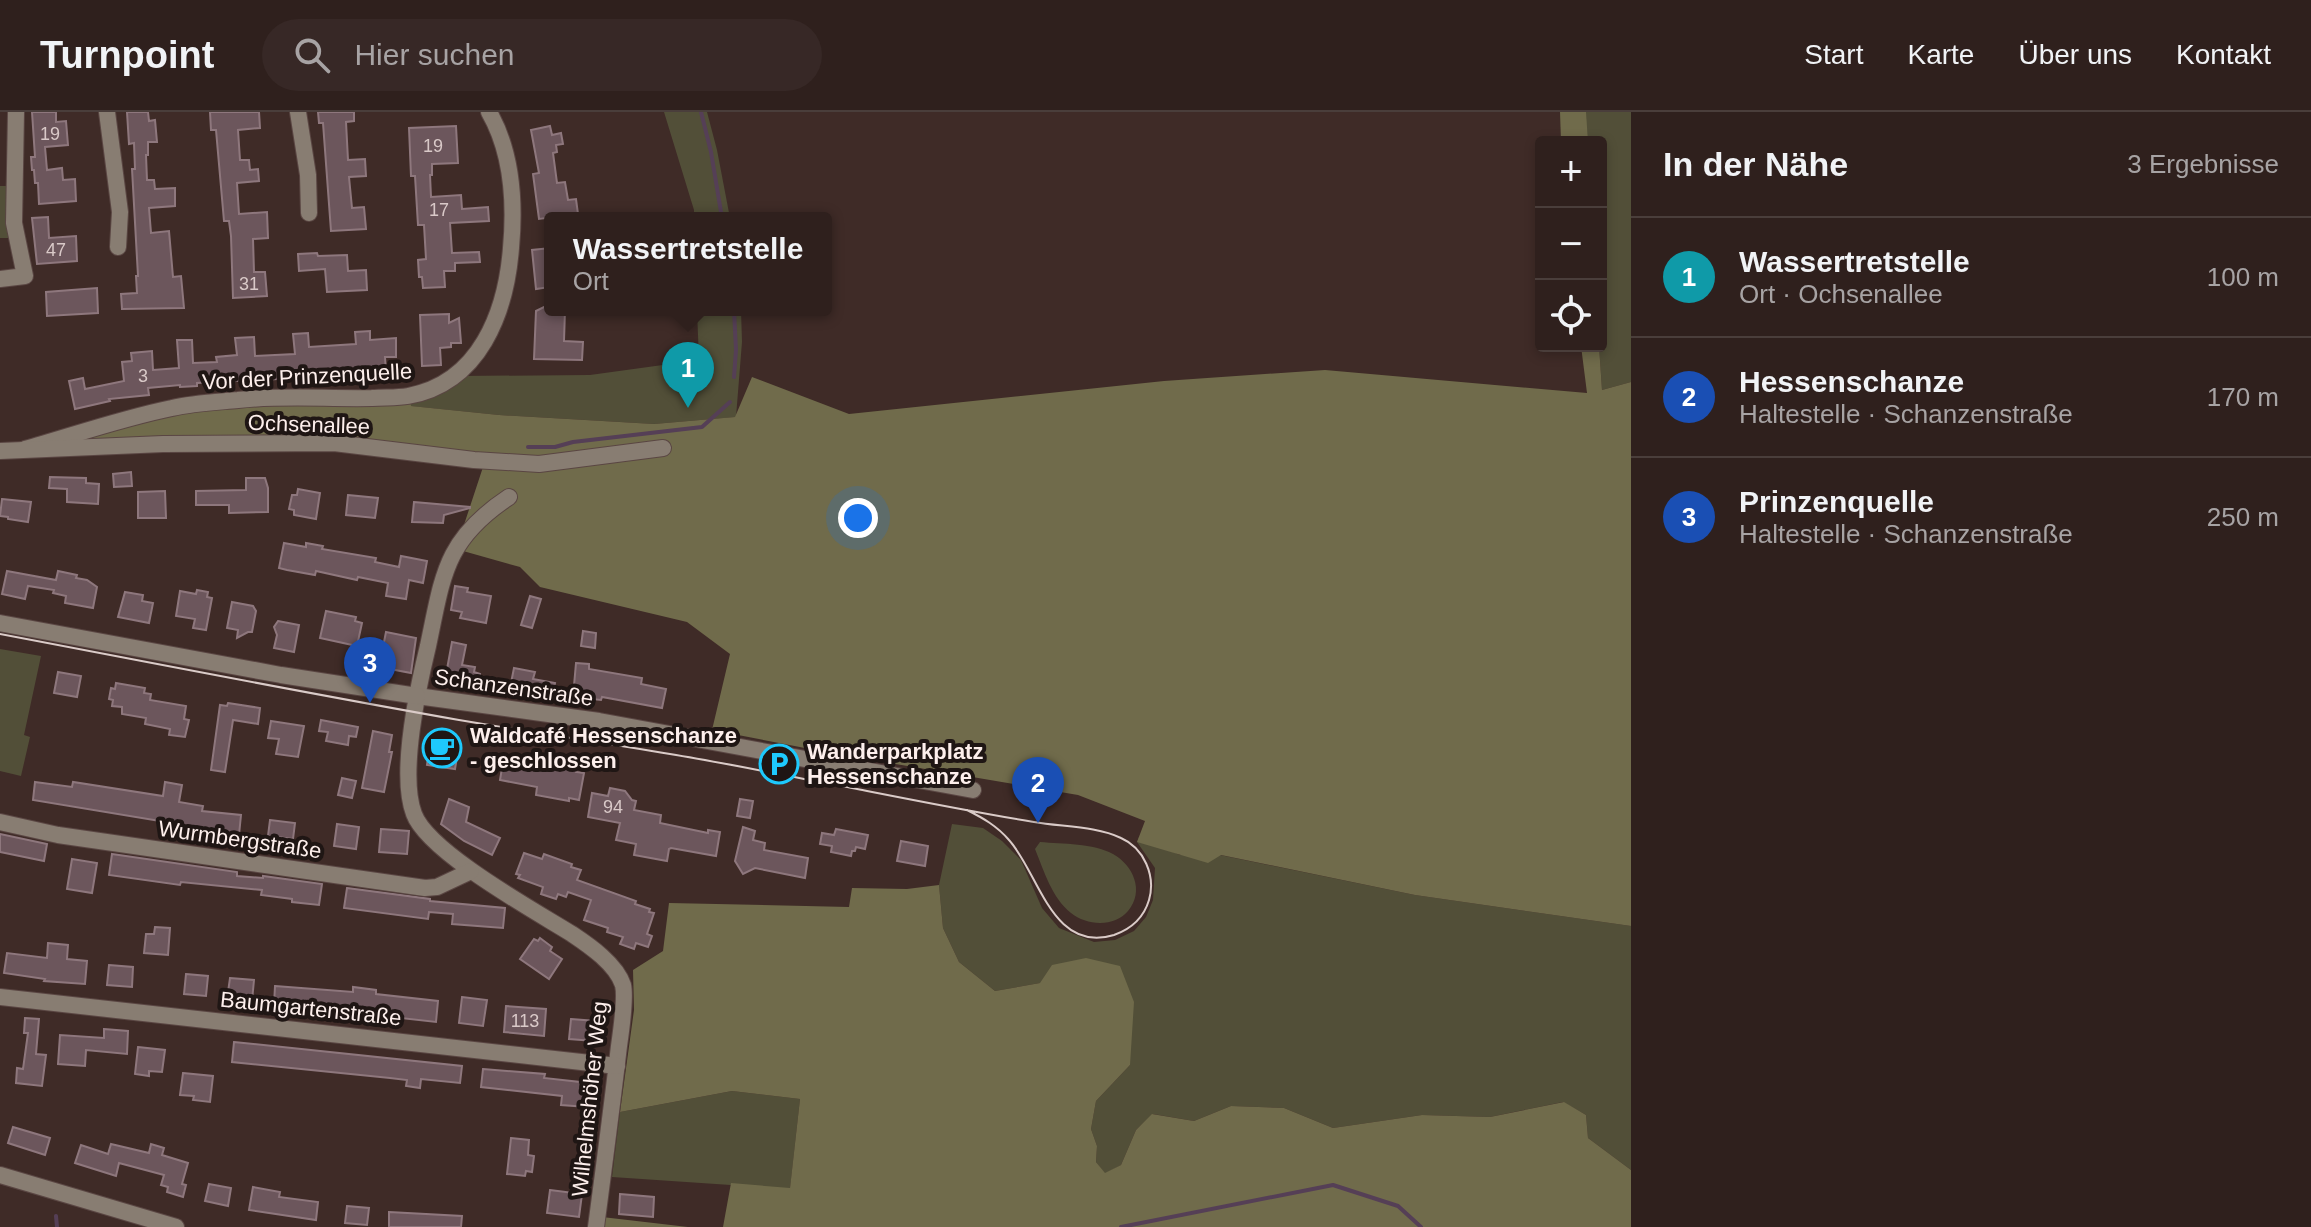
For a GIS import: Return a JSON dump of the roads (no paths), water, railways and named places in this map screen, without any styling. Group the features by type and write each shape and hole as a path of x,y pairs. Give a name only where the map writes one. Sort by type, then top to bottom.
{"street":[{"path":"0,279 25,276 14,223 8,138 16,112"},
{"path":"107,112 120,212 118,247"},
{"path":"298,112 308,175 309,213"},
{"name":"Vor der Prinzenquelle","path":"25,449 173,407 245,399 408,396 459,372 480,351 490,333 509,273 513,230 511,185 504,151 489,112"},
{"name":"Ochsenallee","path":"0,451 163,444 334,443 474,460 539,464 663,448"},
{"name":"Wilhelmshöher Weg","path":"509,497 469,531 454,550 442,581 417,696 409,768 414,814 424,833 471,871 582,941 610,964 623,986 617,1066 596,1227"},
{"name":"Schanzenstraße","path":"0,623 362,689 599,721 973,790"},
{"name":"Wurmbergstraße","path":"4,823 73,838 425,888 437,887 471,871"},
{"name":"Baumgartenstraße","path":"0,997 617,1066"},
{"path":"0,1175 176,1227"}],"waterway":[{"path":"701,112 721,212"},
{"path":"734,316 734,377"},
{"path":"528,447 555,447 573,442 702,427 730,402"},
{"path":"1121,1227 1333,1185 1398,1206 1421,1227"},
{"path":"56,1216 57,1227"}],"tram line":[{"path":"0,634 401,710 693,758 1045,824 1101,831 1121,838 1142,856 1151,882 1144,912 1131,926 1114,935 1093,938 1076,933 1061,922 1050,907 1009,840 990,823 967,810"}],"place":[{"name":"Wassertretstelle","path":"688,408"},
{"name":"Prinzenquelle","path":"370,703"},
{"name":"Waldcafé Hessenschanze - geschlossen","path":"442,748"},
{"name":"Wanderparkplatz Hessenschanze","path":"779,764"},
{"name":"Hessenschanze","path":"1038,823"}]}
